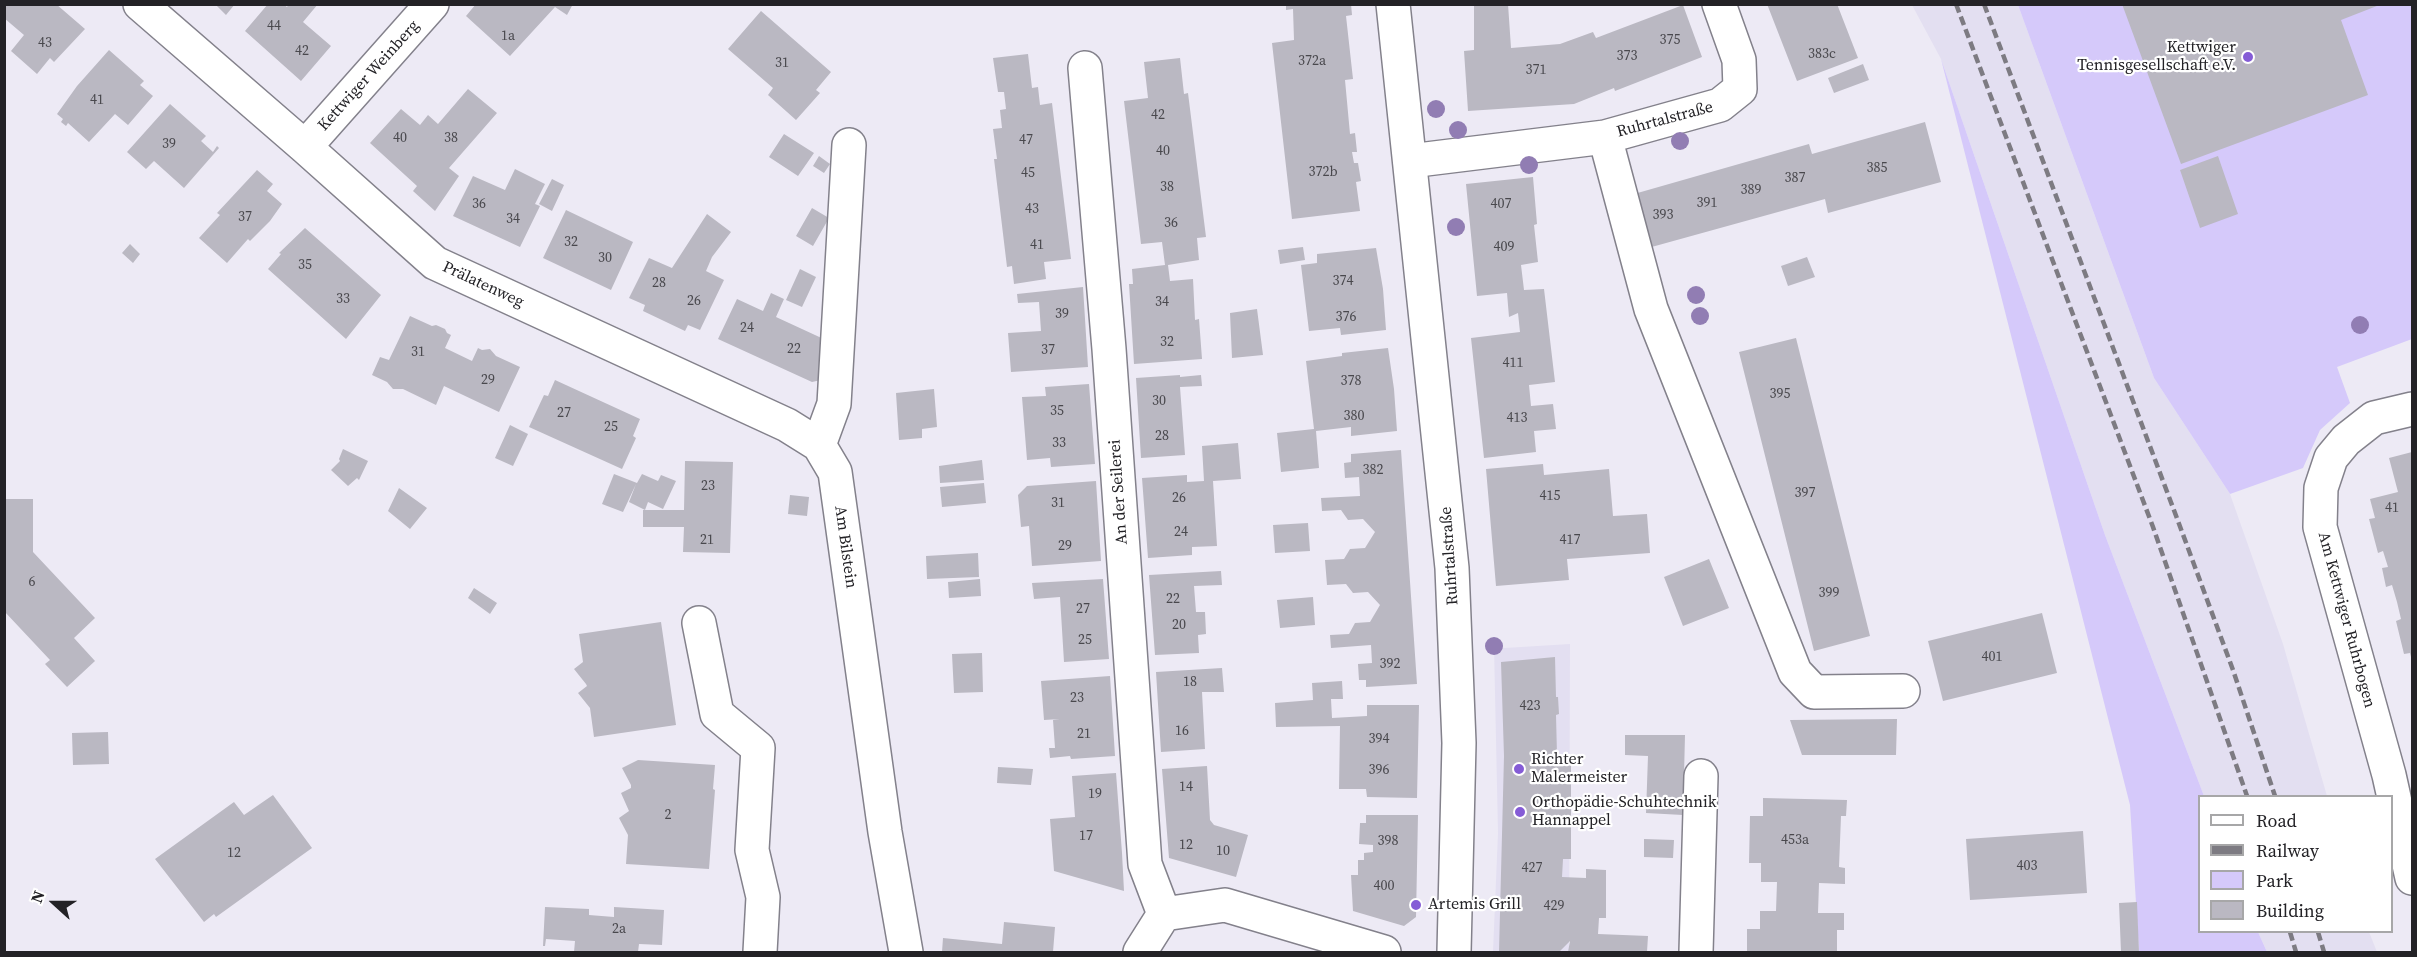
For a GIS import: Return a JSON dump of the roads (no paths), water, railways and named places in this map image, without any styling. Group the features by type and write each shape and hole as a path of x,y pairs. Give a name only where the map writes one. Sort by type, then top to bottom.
{"street":[{"name":"Prälatenweg","path":"140,4 306,147 435,263 787,424 819,445"},
{"name":"Kettwiger Weinberg","path":"306,147 432,4"},
{"name":"Ruhrtalstraße","path":"1393,4 1452,568 1459,743 1454,952"},
{"name":"Ruhrtalstraße","path":"1410,161 1605,137 1720,105 1740,89 1739,60 1719,4"},
{"name":"An der Seilerei","path":"1084,68 1110,349 1145,864 1164,914"},
{"name":"Ruhrtalstraße","path":"1605,137 1652,309 1795,672 1814,692 1903,692"},
{"path":"819,445 834,405 849,145"},
{"name":"Am Kettwiger Ruhrbogen","path":"2412,409 2374,418 2346,440 2331,458 2321,488 2320,527 2389,775 2412,878"},
{"name":"Am Bilstein","path":"819,445 835,472 885,832 906,952"},
{"path":"699,623 717,714 758,748 752,850 763,897 760,952"},
{"path":"1696,952 1701,776"},
{"path":"1140,952 1164,914 1225,905 1384,952"}],"railway":[{"path":"1956,4 2153,527 2247,795"},
{"path":"1984,4 2233,670 2275,795"},
{"path":"2290,933 2296,952"},
{"path":"2318,933 2324,952"}],"place":[{"name":"Kettwiger Tennisgesellschaft e.V.","path":"2248,57"},
{"name":"Richter Malermeister","path":"1519,769"},
{"name":"Orthopädie-Schuhtechnik Hannappel","path":"1520,812"},
{"name":"Artemis Grill","path":"1416,905"}]}
